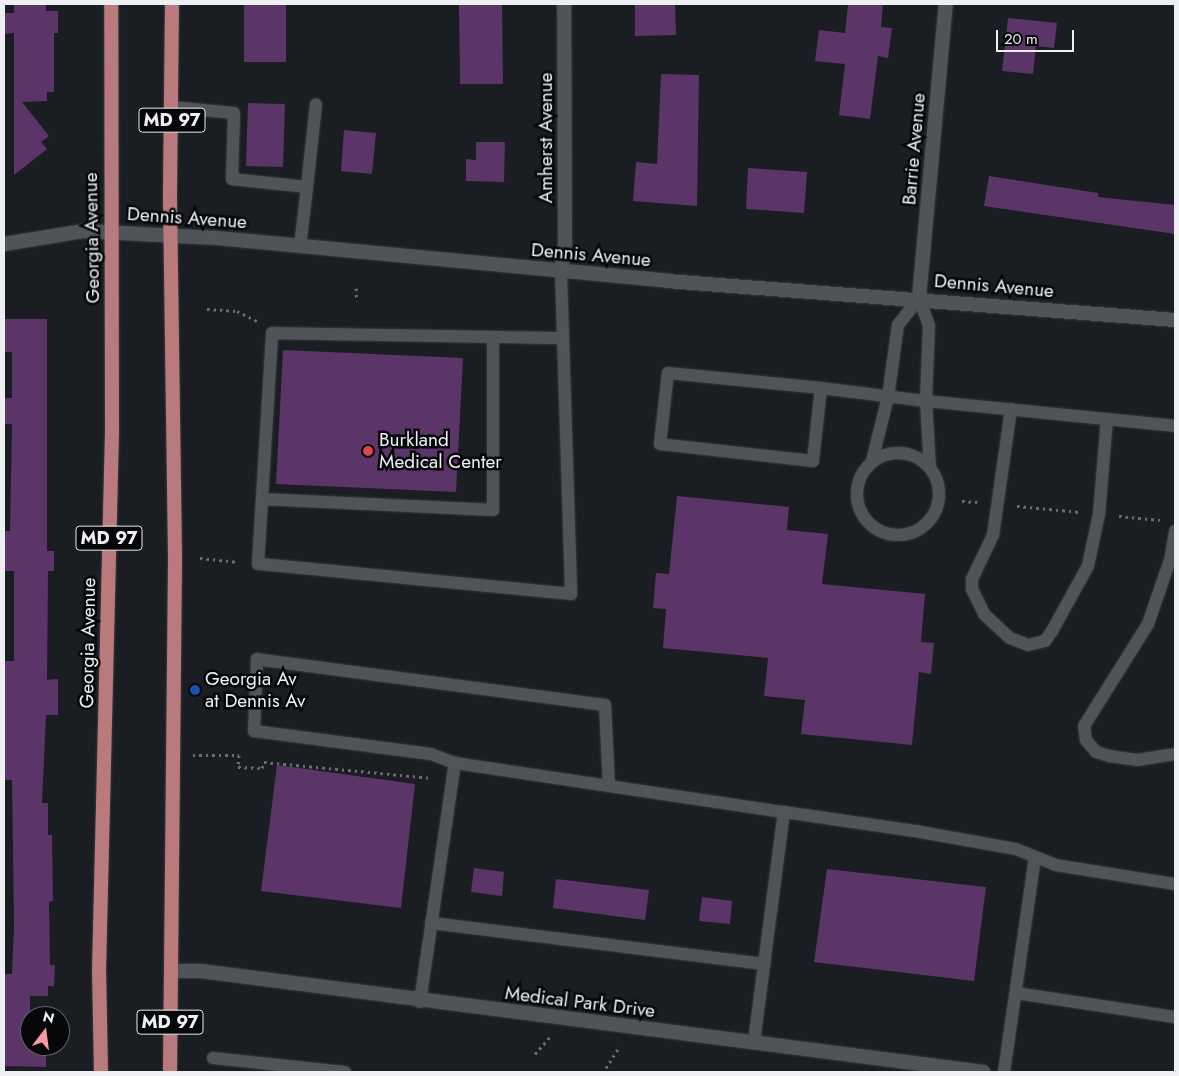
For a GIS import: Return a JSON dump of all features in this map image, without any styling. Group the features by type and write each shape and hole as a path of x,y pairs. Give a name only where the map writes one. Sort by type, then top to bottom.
{"main road":[{"name":"Georgia Avenue","path":"101,1072 99,971 112,431 111,4"},
{"name":"MD 97","path":"170,1072 175,567 171,236 172,4"}],"street":[{"name":"Amherst Avenue","path":"561,272 565,242 564,4"},
{"name":"Barrie Avenue","path":"919,298 946,4"},
{"name":"Dennis Avenue","path":"4,244 84,231 112,232 300,246 561,272 919,298 1175,320"},
{"name":"Medical Park Drive","path":"171,971 201,971 420,1002 984,1072"}],"lane":[{"path":"300,246 316,104"},
{"path":"172,106 234,113 232,179 307,187"},
{"path":"561,272 572,594 258,564 272,333 563,338"},
{"path":"919,298 929,325 926,401 930,468 939,493 932,517 912,533 886,534 865,519 856,495 858,482 872,462 888,397 898,325 919,298"},
{"path":"262,499 493,510 493,337"},
{"path":"821,388 813,461 660,444 668,373 821,388 926,401 1175,426"},
{"path":"1011,409 999,504 993,535 972,579 973,596 984,614 1005,633 1028,645 1045,641 1068,604 1088,566 1099,514 1107,419"},
{"path":"872,462 883,456 903,454 921,460 930,468"},
{"path":"1175,531 1171,557 1148,624 1084,726 1086,740 1096,752 1109,756 1137,760 1175,754"},
{"path":"609,786 605,705 257,659 254,731 431,754 455,762 609,786 784,812 1016,849 1056,865 1175,884"},
{"path":"420,1002 455,762"},
{"path":"754,1042 784,812"},
{"path":"1004,1072 1035,857"},
{"path":"431,923 764,964"},
{"path":"1016,993 1175,1017"},
{"path":"212,1058 309,1070 345,1072"}],"path":[{"path":"356,288 357,301"},
{"path":"207,309 238,311 272,333"},
{"path":"962,501 1166,521"},
{"path":"200,558 258,564"},
{"path":"188,755 239,755 238,767 262,768 264,762 430,778"},
{"path":"535,1054 550,1037"},
{"path":"606,1068 620,1046"}],"building":[{"path":"14,4 46,4 46,11 58,11 58,33 54,33 54,92 47,92 47,101 22,102 49,136 41,142 47,149 14,175 14,33 4,34 4,13 14,13"},
{"path":"244,4 286,4 286,62 244,62"},
{"path":"459,4 502,4 503,84 460,84"},
{"path":"635,4 675,4 676,35 635,36"},
{"path":"848,4 883,4 881,27 892,28 888,58 878,56 870,119 839,115 845,64 815,61 819,30 845,33"},
{"path":"1008,18 1057,23 1054,48 1036,46 1033,74 1002,71"},
{"path":"661,74 699,75 697,206 633,201 636,162 657,164"},
{"path":"248,103 285,104 283,167 246,166"},
{"path":"344,130 376,133 372,174 341,171"},
{"path":"476,142 505,142 504,182 466,181 466,159 476,160"},
{"path":"748,168 807,172 804,213 746,209"},
{"path":"989,176 1098,193 1098,197 1175,205 1175,234 984,206"},
{"path":"4,319 47,319 47,551 54,551 54,571 48,571 47,680 58,679 58,715 46,715 42,803 48,803 48,835 52,835 53,901 49,902 50,965 55,965 54,986 48,986 48,996 30,996 30,1006 20,1006 20,1056 46,1056 46,1067 4,1066 4,974 12,974 14,926 12,780 4,780 4,661 14,661 14,571 4,571 4,531 10,531 12,424 4,424 4,398 12,398 12,352 4,352"},
{"name":"Burkland Medical Center","path":"283,350 463,358 456,492 276,484"},
{"path":"677,496 789,507 787,530 828,534 822,584 925,594 921,642 934,643 931,674 919,672 912,745 801,734 805,700 764,696 768,658 663,648 666,609 653,608 656,573 669,574"},
{"path":"277,765 415,784 401,908 261,891"},
{"path":"474,868 504,872 502,896 471,892"},
{"path":"827,869 986,887 974,981 814,962"},
{"path":"556,879 649,890 645,920 553,908"},
{"path":"702,897 732,901 730,924 699,921"}],"place":[{"name":"Burkland Medical Center","path":"368,451"},
{"name":"Georgia Av at Dennis Av","path":"195,690"}]}
